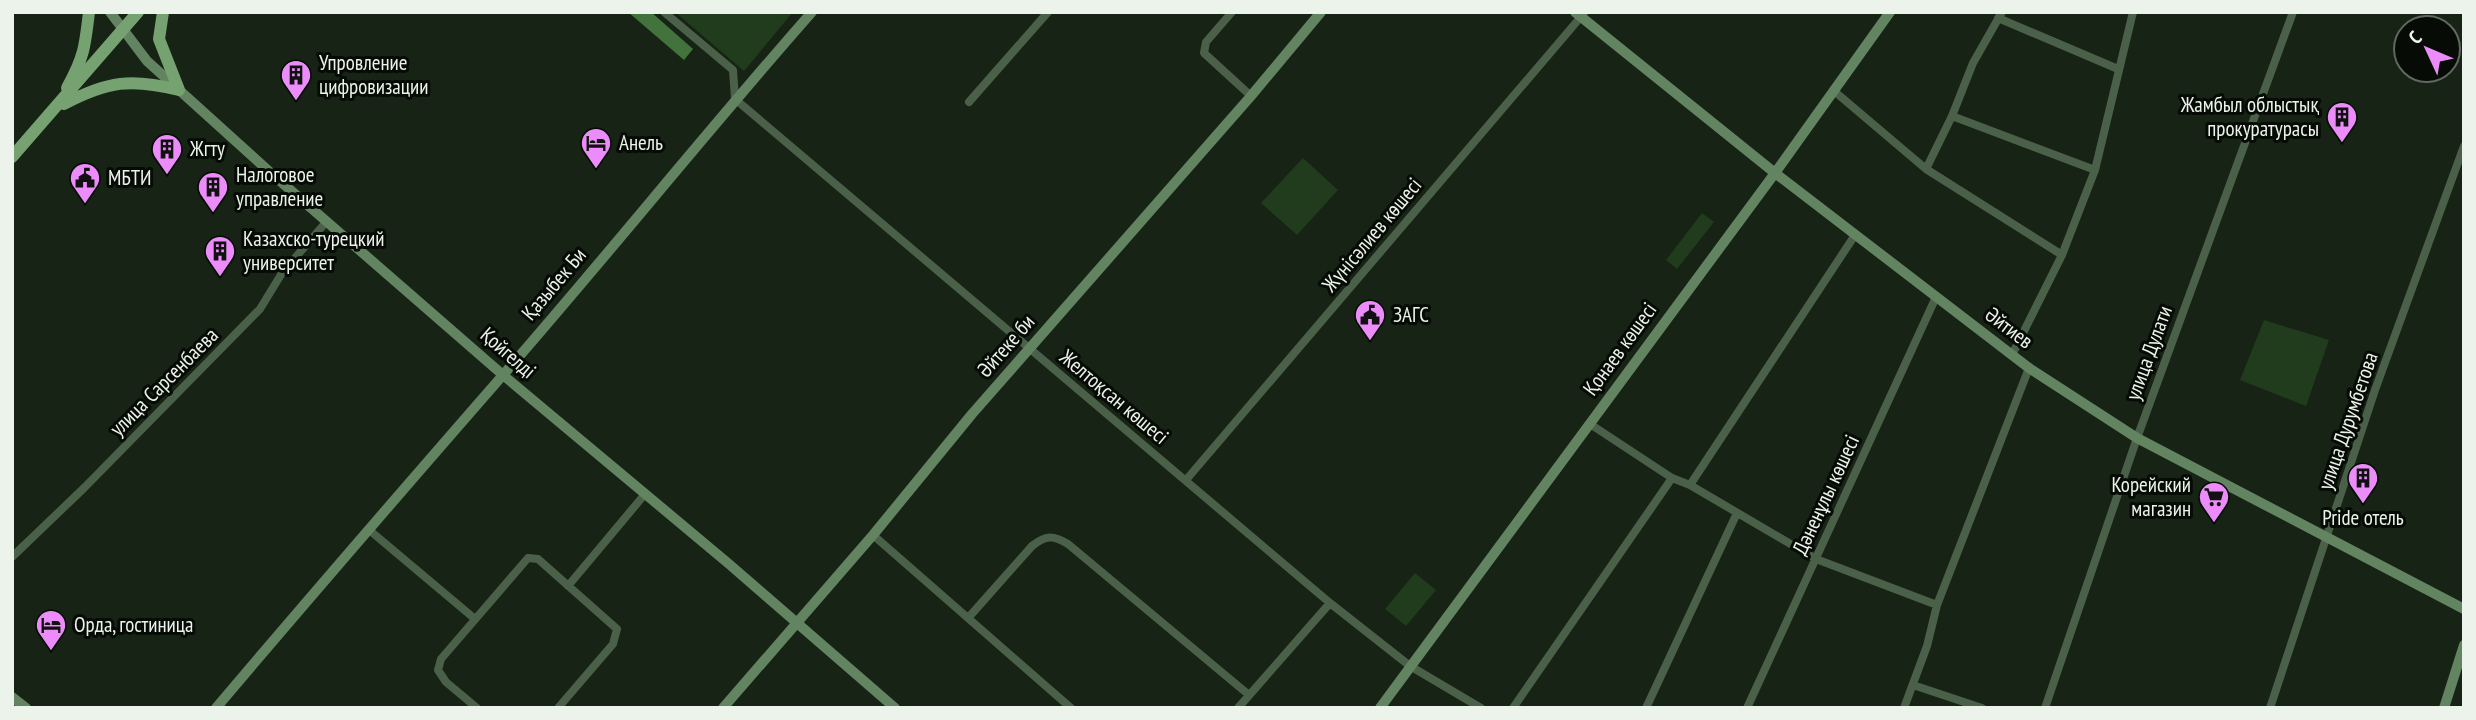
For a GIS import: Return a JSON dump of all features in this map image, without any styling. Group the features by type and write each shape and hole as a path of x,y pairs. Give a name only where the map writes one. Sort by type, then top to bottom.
{"main road":[{"path":"55,109 79,66 87,44 89,12"},
{"path":"12,157 138,12"},
{"path":"163,12 159,39 179,90"},
{"path":"55,109 107,85 134,81 179,90"}],"street":[{"name":"Қойгелді","path":"110,12 147,61 272,174 503,375 895,708"},
{"path":"664,12 733,70 735,99"},
{"name":"Қазыбек Би","path":"216,708 812,12"},
{"path":"969,102 1048,12"},
{"path":"1232,12 1206,42 1204,52 1251,96"},
{"name":"Әйтеке би","path":"723,708 873,535 1029,348 1251,96 1321,12"},
{"name":"Қонаев көшесі","path":"1380,708 1890,12"},
{"path":"2012,355 2062,255 2095,170 2133,12"},
{"name":"улица Дулати","path":"2045,708 2137,438 2293,12"},
{"name":"Әйтиев","path":"1580,14 1774,173 2029,368 2137,438 2464,609"},
{"name":"Жүнісәлиев көшесі","path":"1186,480 1580,14"},
{"path":"1926,169 1952,116 1962,85 2000,15 2118,69"},
{"path":"1834,91 1926,169 2062,255"},
{"name":"Желтоқсан көшесі","path":"735,99 1331,603 1410,666 1481,708"},
{"path":"1952,116 2095,170"},
{"name":"улица Дурумбетова","path":"2270,708 2375,390 2464,146"},
{"name":"улица Сарсенбаева","path":"12,557 84,488 260,309 282,273 327,220"},
{"path":"1690,485 1855,235"},
{"name":"Дәненұлы көшесі","path":"1747,708 1936,297"},
{"path":"1904,708 1927,646 1937,605 2029,368"},
{"path":"1590,424 1672,478 1690,485 1816,559 1937,605"},
{"path":"1513,708 1672,478"},
{"path":"569,586 645,494"},
{"path":"1646,708 1737,513"},
{"path":"368,529 475,619"},
{"path":"873,535 1071,708"},
{"path":"969,617 1032,546 1042,538 1054,536 1068,544 1249,695"},
{"path":"477,708 446,682 438,670 441,659 528,558 538,559 617,629 613,644 558,708"},
{"path":"1238,708 1331,603"},
{"path":"2444,708 2464,645"},
{"path":"1913,685 1982,708"},
{"path":"12,696 26,708"}],"shaded area":[{"path":"628,12 651,12 693,49 684,60"},
{"path":"675,12 793,12 744,71"},
{"path":"1303,158 1338,190 1297,235 1261,203"},
{"path":"1702,213 1714,222 1677,269 1666,260"},
{"path":"2264,320 2329,340 2306,406 2240,380"},
{"path":"1415,573 1436,590 1406,626 1385,609"}],"place":[{"name":"Упровление цифровизации","path":"296,102"},
{"name":"Жамбыл облыстық прокуратурасы","path":"2342,144"},
{"name":"Анель","path":"596,170"},
{"name":"Жгту","path":"167,176"},
{"name":"МБТИ","path":"85,205"},
{"name":"Налоговое управление","path":"213,214"},
{"name":"Казахско-турецкий университет","path":"220,278"},
{"name":"ЗАГС","path":"1370,342"},
{"name":"Pride отель","path":"2363,505"},
{"name":"Корейский магазин","path":"2214,524"},
{"name":"Орда, гостиница","path":"51,652"}]}
